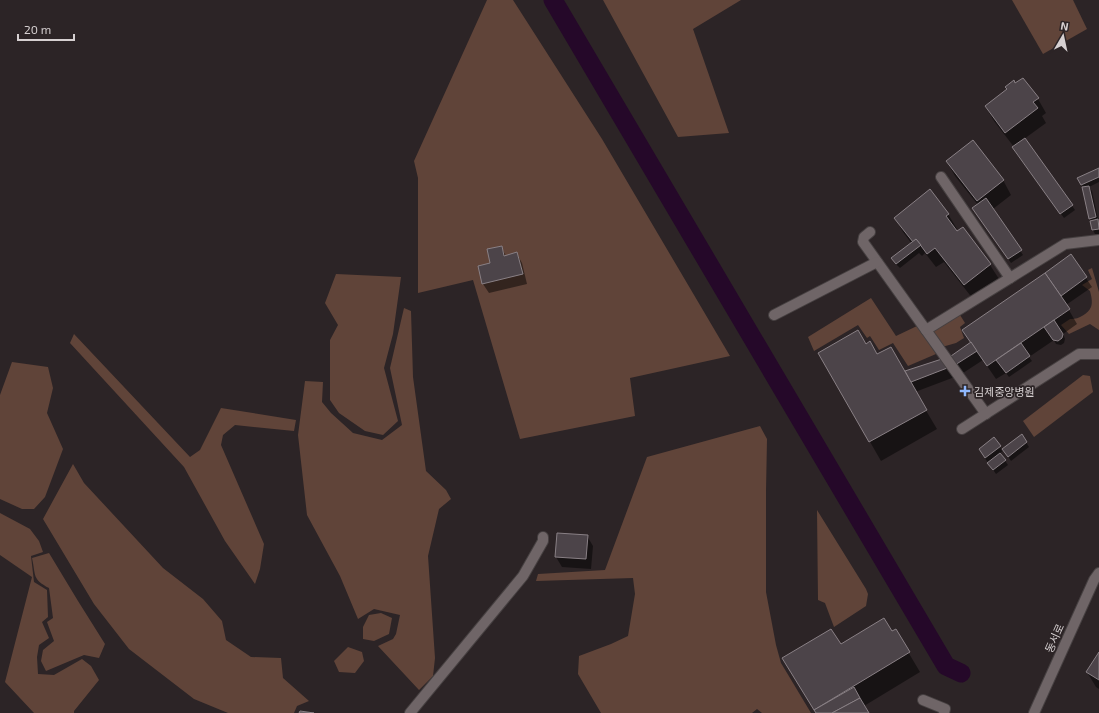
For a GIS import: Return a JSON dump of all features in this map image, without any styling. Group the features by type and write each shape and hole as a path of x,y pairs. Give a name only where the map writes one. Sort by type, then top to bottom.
{"main road":[{"path":"941,177 1010,278"},
{"path":"870,232 864,237 863,242 986,414"},
{"path":"926,330 1066,244 1099,240"},
{"path":"774,315 877,262"},
{"path":"962,429 1079,354 1099,354"},
{"path":"410,713 523,576 543,541 543,537"},
{"name":"동서로","path":"1034,713 1094,580 1099,573"},
{"path":"923,700 945,710 944,713"}],"shaded area":[{"path":"487,0 513,0 602,139 730,356 630,378 635,416 520,439 473,280 418,293 418,178 414,161"},
{"path":"603,0 741,0 693,29 729,133 678,137"},
{"path":"1012,0 1073,0 1087,29 1043,54"},
{"path":"1092,268 1099,292 1099,330 1090,324 1069,334 1061,325 1070,319 1076,319 1082,316 1092,305 1090,291 1082,285 1092,279 1088,270"},
{"path":"336,274 401,277 393,334 384,368 398,421 383,435 365,431 339,413 330,400 330,340 338,325 325,303"},
{"path":"871,298 896,336 917,326 936,354 908,366 893,343 879,350 870,336 867,338 858,325 814,351 808,337"},
{"path":"404,308 411,311 413,377 426,471 446,490 451,499 439,509 428,556 435,658 433,676 419,690 378,646 393,639 396,634 400,615 374,609 358,619 340,576 307,515 298,435 305,381 323,382 322,402 331,413 353,433 382,440 402,425 390,368"},
{"path":"956,314 960,315 965,323 960,327 964,338 956,343 942,347 931,331"},
{"path":"74,334 190,457 200,450 221,408 296,420 294,431 235,425 223,435 221,445 264,544 260,569 255,584 225,541 184,467 70,343"},
{"path":"12,362 48,367 53,388 47,413 63,449 45,497 34,509 22,509 0,499 0,395"},
{"path":"1083,375 1090,376 1093,392 1034,437 1023,421"},
{"path":"760,426 767,439 766,592 781,663 811,713 762,713 757,709 752,713 601,713 578,674 579,656 628,636 635,594 633,578 536,581 538,574 605,570 647,457"},
{"path":"73,464 84,483 163,568 203,599 222,621 226,640 251,657 281,658 283,678 309,701 297,706 294,713 228,713 194,699 129,649 94,604 43,519"},
{"path":"817,510 868,594 866,606 834,627 825,603 818,600"},
{"path":"0,513 30,529 39,541 43,552 31,556 34,582 47,590 48,617 42,622 49,638 39,645 37,657 38,674 54,675 82,659 91,666 99,680 74,711 74,713 34,713 5,682 32,577 0,555"},
{"path":"49,553 105,644 99,658 84,655 46,671 41,661 43,650 54,641 47,622 53,618 49,588 37,579 32,558"},
{"path":"381,613 392,618 389,634 374,641 363,639 363,627 369,615"},
{"path":"348,647 362,652 364,661 355,673 339,672 334,661"}],"building":[{"path":"1023,78 1039,98 1033,102 1038,108 1005,133 985,106 1007,89 1005,87 1014,80 1015,83"},
{"path":"1025,138 1073,205 1060,214 1012,147"},
{"path":"973,140 1004,180 977,201 946,161"},
{"path":"1099,168 1099,177 1081,185 1077,178"},
{"path":"1089,186 1096,217 1089,219 1082,187"},
{"path":"930,189 949,214 946,216 957,231 963,227 991,264 964,285 935,248 927,254 916,239 913,242 894,218"},
{"path":"986,198 1022,250 1008,259 972,208"},
{"path":"1098,219 1099,229 1092,230 1090,221"},
{"path":"916,239 921,245 896,264 891,258"},
{"path":"502,246 504,256 517,252 523,274 482,284 478,266 490,263 487,249"},
{"path":"1071,254 1087,277 1061,296 1045,273"},
{"path":"1045,273 1070,309 987,366 962,330"},
{"path":"1054,320 1063,334 1062,338 1058,341 1053,340 1044,327"},
{"path":"858,330 866,344 870,341 877,354 891,347 927,410 869,442 818,353"},
{"path":"971,342 977,351 955,365 911,382 905,371 951,356"},
{"path":"1021,343 1030,356 1006,373 996,360"},
{"path":"1022,434 1027,442 1008,457 1002,449"},
{"path":"994,437 1001,446 985,458 979,449"},
{"path":"1000,453 1006,460 993,470 987,463"},
{"path":"557,533 588,535 586,559 555,557"},
{"path":"884,618 892,631 896,629 910,652 814,710 782,658 831,629 841,644"},
{"path":"1099,652 1099,680 1086,672"},
{"path":"854,687 860,698 832,713 816,713 814,710"},
{"path":"860,698 869,713 832,713"},
{"path":"300,711 314,713 299,713"}],"waterway":[{"path":"553,0 946,666 961,673"}],"place":[{"name":"김제중앙병원","path":"965,391"}]}
